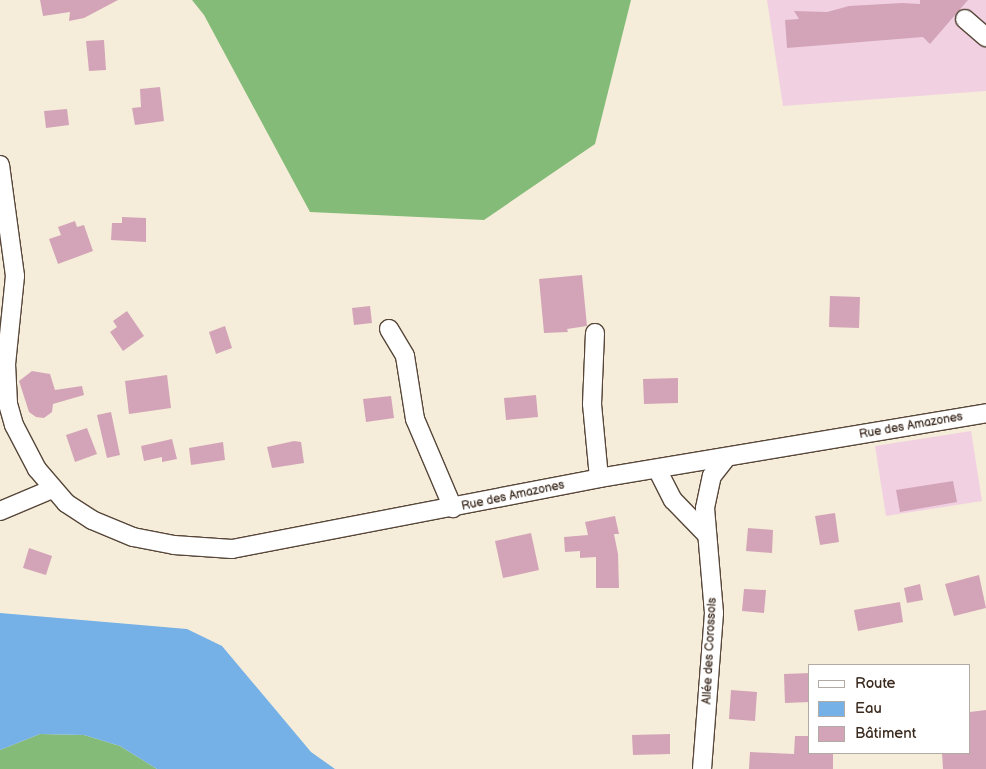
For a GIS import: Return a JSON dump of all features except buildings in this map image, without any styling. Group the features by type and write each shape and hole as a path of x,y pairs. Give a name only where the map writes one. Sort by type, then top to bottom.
{"street":[{"path":"964,19 986,37"},
{"name":"Rue des Amazones","path":"0,165 15,276 6,364 8,404 25,448 52,489 77,511 111,528 151,541 203,548 232,549 260,545 599,478 986,413"},
{"path":"389,329 405,356 415,419 453,508"},
{"path":"595,333 592,404 599,478"},
{"name":"Allée des Corossols","path":"702,769 714,614 705,534 708,486 716,468 727,457"},
{"path":"656,469 672,500 705,534"},
{"path":"0,511 52,489"}],"shaded area":[{"path":"767,0 986,0 986,91 783,106"},
{"path":"971,431 982,501 886,516 875,446"}],"green space":[{"path":"192,0 631,0 595,144 484,220 310,212 204,15"},
{"path":"40,734 84,735 120,746 157,769 0,769 0,750"}],"water":[{"path":"0,613 187,629 222,646 311,752 335,769 157,769 120,746 84,735 40,734 0,750"}]}
